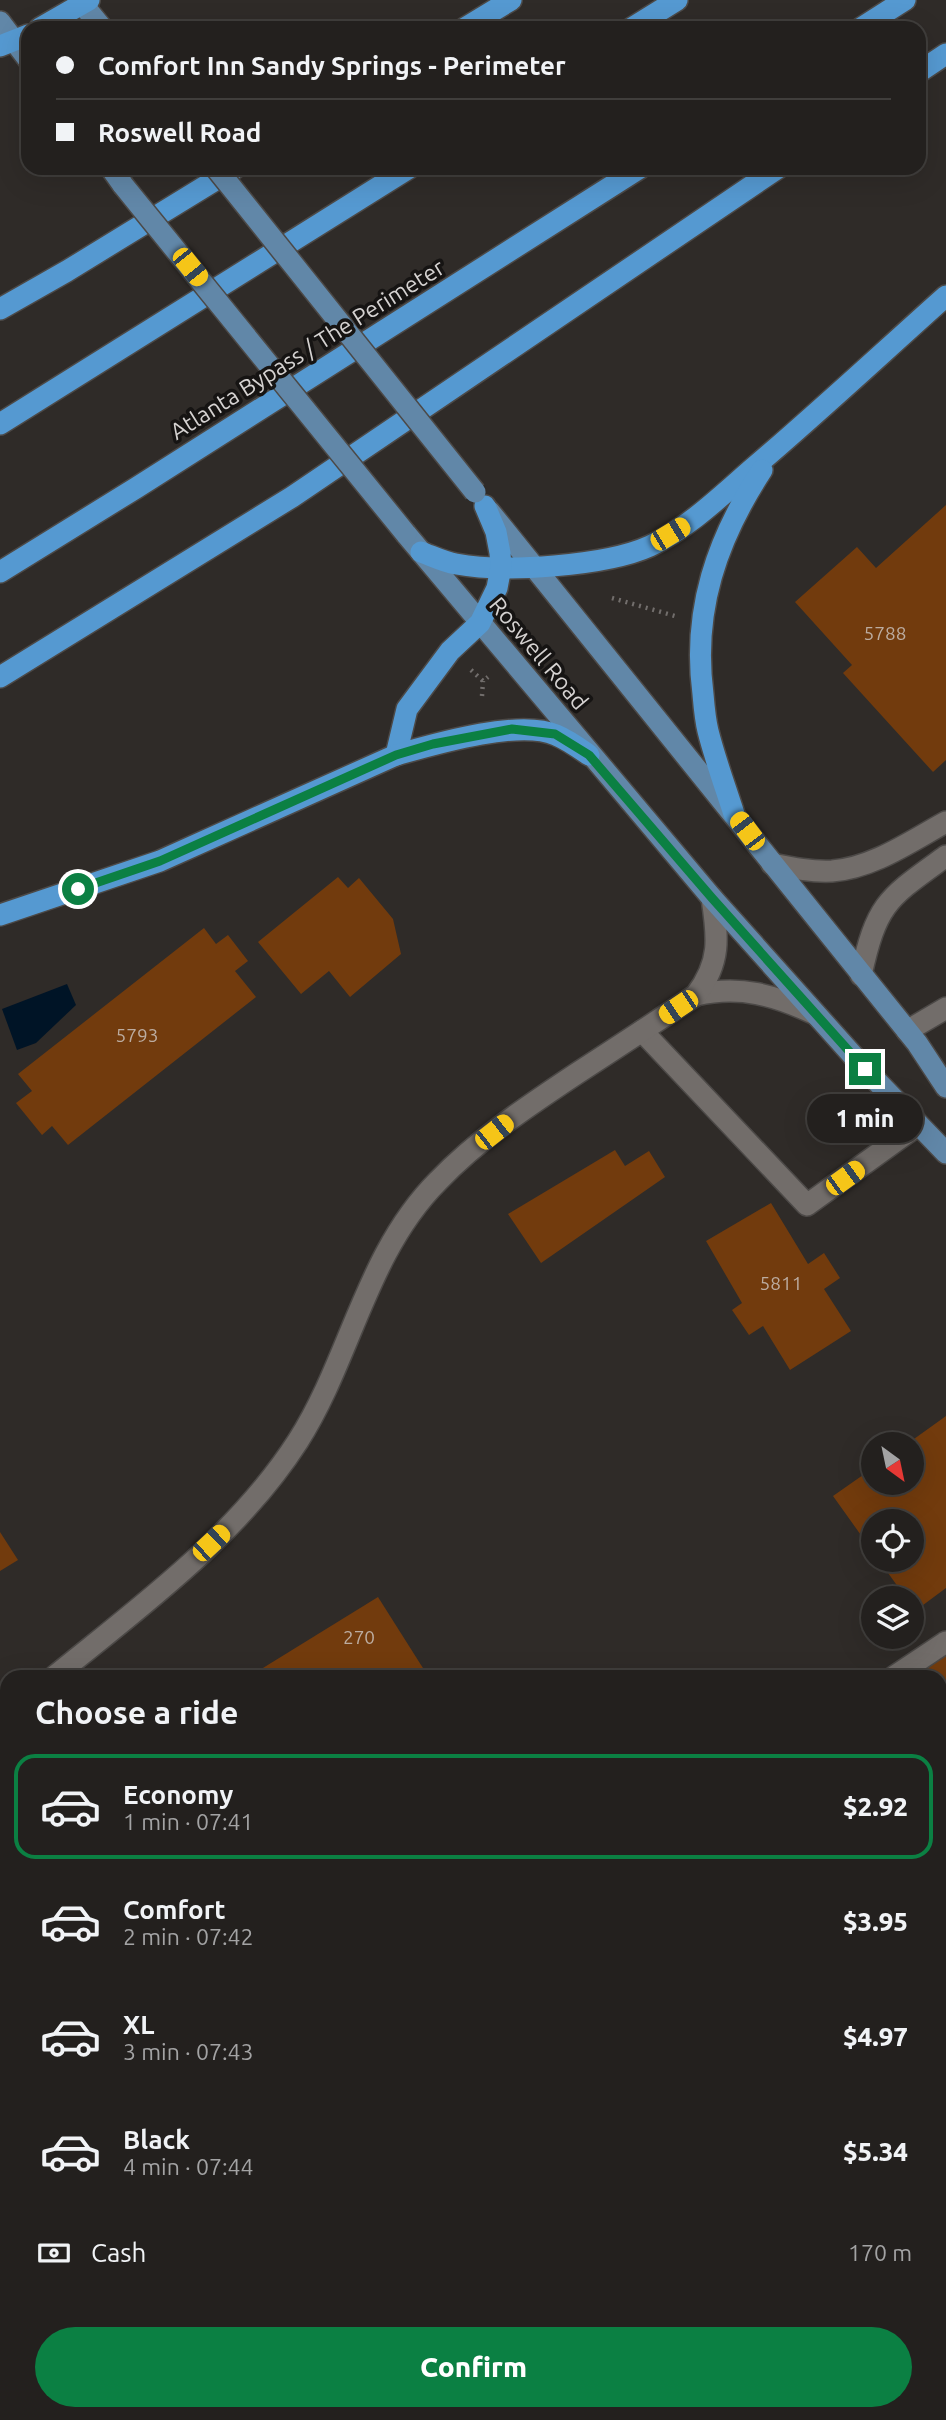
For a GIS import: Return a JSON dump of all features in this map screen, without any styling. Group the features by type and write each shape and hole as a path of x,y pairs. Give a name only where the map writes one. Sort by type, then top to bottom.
{"highway":[{"path":"476,21 510,0"},
{"path":"643,21 677,0"},
{"path":"872,21 905,0"},
{"path":"52,21 83,2"},
{"path":"926,67 946,54"},
{"path":"0,309 224,175"},
{"path":"0,424 398,175"},
{"name":"Atlanta Bypass / The Perimeter","path":"0,572 629,175"},
{"path":"0,677 292,497 768,175"},
{"path":"421,552 453,564 533,567 614,558 650,546 690,522 776,449 946,296"},
{"path":"734,814 707,729 700,677 701,629 707,585 722,542 747,493 776,449"},
{"path":"396,755 407,709 450,651 480,623 497,588 501,567 496,532 480,499"},
{"path":"0,915 157,862 396,755 433,744 512,729 555,734 589,755"}],"main road":[{"path":"83,2 97,21"},
{"path":"0,22 18,45"},
{"name":"Roswell Road","path":"222,175 907,1031 946,1087"},
{"name":"Roswell Road","path":"117,176 406,534 589,755 712,898 946,1153"}],"street":[{"path":"772,864 831,871 858,866 946,822"},
{"path":"861,975 875,923 885,905 906,884 946,856"},
{"path":"62,1670 183,1570 276,1473 317,1410 373,1276 394,1240 436,1182 513,1117 696,995 707,981 715,960 717,944 712,898"},
{"path":"696,995 717,990 760,993 789,1001 818,1015"},
{"path":"907,1031 946,1008"},
{"path":"642,1031 807,1205 918,1125"},
{"path":"904,1670 946,1642"}],"path":[{"path":"612,598 684,619"},
{"path":"482,681 482,696"}],"water":[{"path":"67,984 76,1005 36,1043 17,1050 2,1009"}],"building":[{"path":"946,505 946,760 933,772 843,673 852,665 795,602 857,547 876,568"},
{"path":"338,877 348,888 359,878 393,919 401,954 350,997 329,971 301,994 258,942"},
{"path":"204,928 216,944 228,935 248,961 235,971 256,997 68,1145 52,1126 42,1135 16,1103 32,1091 18,1074"},
{"path":"615,1150 625,1166 649,1151 665,1177 541,1263 508,1214"},
{"path":"771,1203 808,1264 824,1253 840,1278 824,1289 851,1331 790,1370 763,1326 749,1335 732,1310 742,1303 706,1241"},
{"path":"946,1416 946,1588 924,1604 924,1586 897,1586 887,1572 924,1572 924,1509 861,1509 861,1535 833,1496 861,1476 861,1495 924,1495 924,1432"},
{"path":"0,1532 18,1560 0,1571"},
{"path":"378,1597 424,1670 260,1670"},
{"path":"946,1656 946,1670 925,1670"}],"route":[{"path":"78,889 160,861 396,755 433,744 512,729 555,734 589,755 865,1069"}]}
